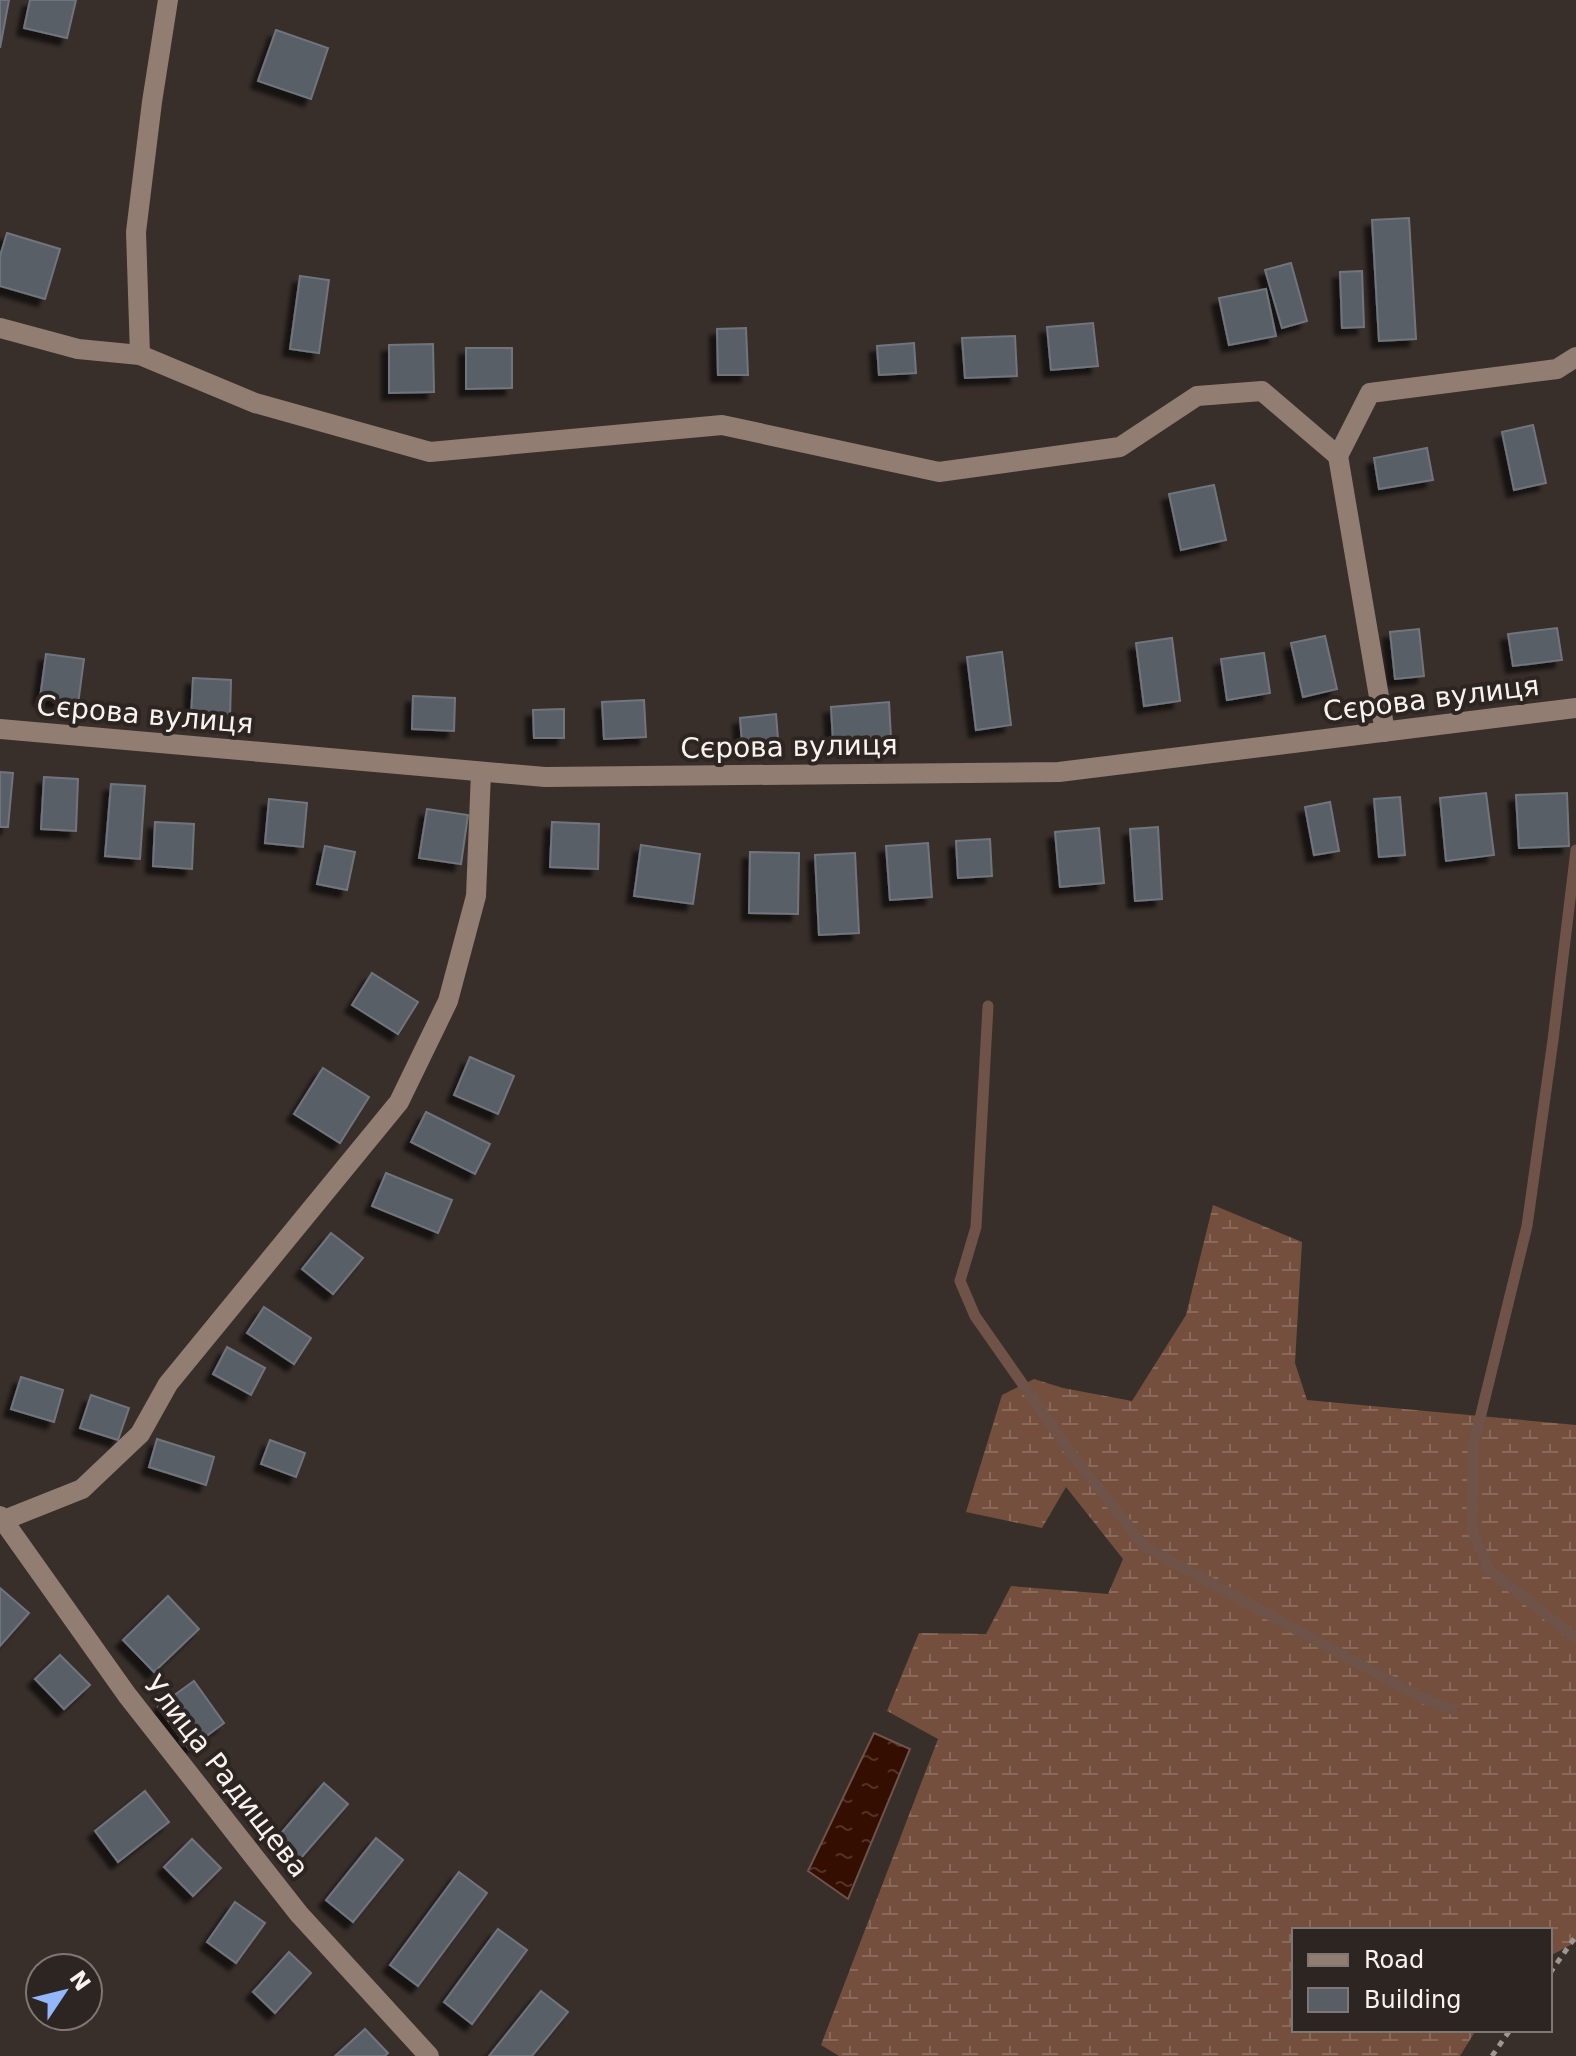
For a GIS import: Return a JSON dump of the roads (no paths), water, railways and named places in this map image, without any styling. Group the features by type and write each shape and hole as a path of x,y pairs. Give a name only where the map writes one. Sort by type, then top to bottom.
{"street":[{"path":"140,355 136,232 168,0"},
{"path":"0,328 78,349 140,355 255,403 430,452 722,425 939,472 1120,447 1197,396 1262,391 1338,456"},
{"path":"1385,732 1338,456 1370,393 1557,369 1576,357"},
{"name":"Сєрова вулиця","path":"0,729 560,777 1059,772 1576,708"},
{"path":"2,1518 82,1489 140,1434 168,1384 399,1102 448,1001 476,896 481,772"},
{"name":"Улица Радищева","path":"2,1518 127,1695 299,1914 429,2056"}],"water":[{"path":"874,1733 910,1749 848,1899 808,1871"}],"waterway":[{"path":"1576,850 1527,1226 1473,1447 1472,1529 1489,1570 1576,1638"},
{"path":"988,1006 976,1227 960,1281 975,1316 1071,1453 1145,1547 1420,1697 1452,1709"}]}
